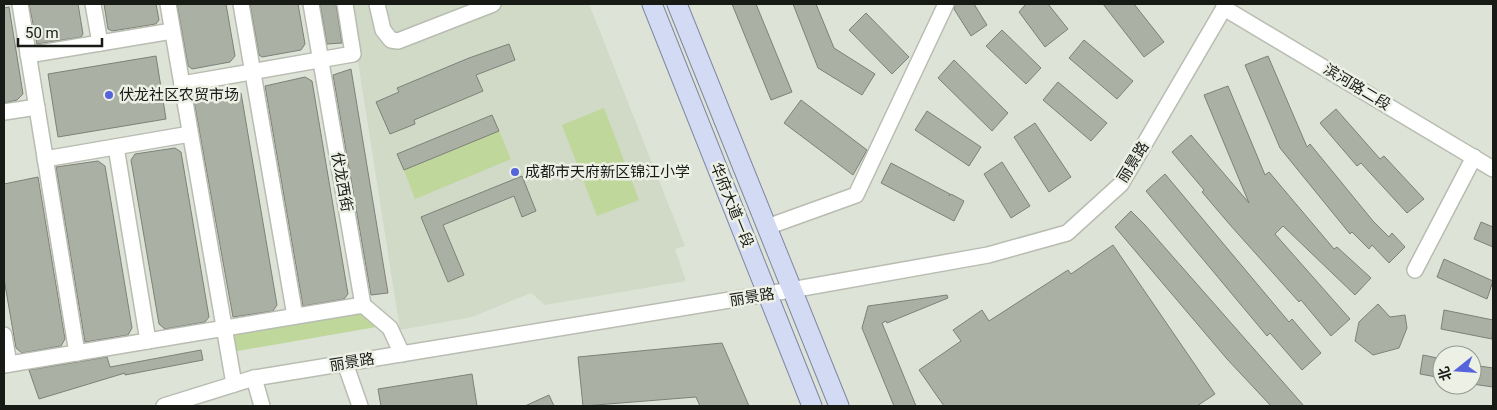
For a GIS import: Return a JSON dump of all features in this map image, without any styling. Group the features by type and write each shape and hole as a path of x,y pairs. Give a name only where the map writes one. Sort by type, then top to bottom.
{"main road":[{"name":"华府大道一段","path":"652,4 812,406"},
{"path":"677,4 839,406"}],"street":[{"path":"20,4 77,353"},
{"path":"93,4 100,43"},
{"path":"168,4 234,384"},
{"path":"241,4 295,316"},
{"name":"伏龙西街","path":"311,4 363,305"},
{"path":"182,84 353,54 345,4"},
{"path":"377,4 383,30 391,40 398,41 493,4"},
{"path":"767,227 856,195 946,4"},
{"name":"丽景路","path":"164,406 254,378 988,256 1067,233 1121,184 1224,6"},
{"name":"滨河路二段","path":"1224,6 1493,169"},
{"path":"28,55 172,31"},
{"path":"4,112 37,107"},
{"path":"45,159 190,134"},
{"path":"116,147 148,341"},
{"path":"1414,270 1474,157"},
{"path":"4,335 6,365 363,305 390,328 402,354"},
{"path":"345,363 360,406"},
{"path":"254,378 262,406"}],"shaded area":[{"name":"成都市天府新区锦江小学","path":"349,4 589,4 685,246 675,249 686,281 545,305 531,293 472,317 400,330"}],"green space":[{"path":"604,108 639,200 597,216 562,125"},
{"path":"499,131 511,159 415,199 404,170"},
{"path":"363,310 382,326 232,352 229,333"}],"building":[{"path":"29,4 78,4 83,34 81,37 37,44"},
{"path":"104,4 156,4 159,20 156,24 112,31 108,29"},
{"path":"177,4 226,4 235,56 230,62 192,69 188,66"},
{"path":"250,4 298,4 305,44 301,50 262,57 259,55"},
{"path":"320,4 336,4 342,43 327,44"},
{"path":"732,4 756,4 792,92 771,100"},
{"path":"793,4 816,4 834,48 875,74 862,95 818,68"},
{"path":"955,4 974,4 987,25 971,36 954,9"},
{"path":"1026,4 1048,4 1068,29 1045,47 1019,12"},
{"path":"1103,4 1134,4 1164,42 1144,57"},
{"path":"9,7 23,94 17,100 4,103 4,8"},
{"path":"866,13 909,57 892,74 849,30"},
{"path":"1002,30 1041,68 1026,84 986,46"},
{"path":"1084,40 1133,81 1117,99 1069,58"},
{"path":"509,44 515,60 476,75 483,91 414,120 415,124 390,134 376,102 399,92 397,88 469,58"},
{"path":"156,56 166,119 58,137 48,74"},
{"path":"1268,56 1307,147 1310,144 1373,221 1389,237 1392,233 1405,247 1389,263 1372,245 1369,249 1352,232 1350,234 1280,148 1245,65"},
{"path":"954,60 1008,113 992,131 938,78"},
{"path":"351,69 388,293 371,295 333,75"},
{"path":"305,77 312,81 348,294 344,299 303,306 265,86"},
{"path":"1058,82 1107,123 1091,141 1043,100"},
{"path":"1228,86 1265,175 1269,172 1334,249 1337,247 1371,278 1355,295 1283,226 1275,234 1350,319 1331,336 1301,300 1299,302 1231,226 1172,152 1191,135 1249,203 1204,95"},
{"path":"235,90 241,93 277,305 273,311 233,317 194,101 198,96"},
{"path":"801,100 867,150 853,175 784,123"},
{"path":"1336,109 1380,159 1384,156 1424,199 1407,213 1361,163 1357,166 1320,123"},
{"path":"927,111 981,147 969,166 915,130"},
{"path":"492,115 499,131 404,170 397,154"},
{"path":"1035,123 1071,177 1049,192 1014,137"},
{"path":"175,148 181,152 209,317 205,322 165,329 159,324 131,160 135,154"},
{"path":"98,161 105,166 132,328 128,335 85,342 56,167"},
{"path":"1002,162 1030,206 1011,218 984,174"},
{"path":"891,163 950,194 949,196 951,194 964,201 954,221 881,183"},
{"path":"1165,174 1289,322 1292,319 1321,353 1302,370 1270,333 1267,336 1146,191"},
{"path":"522,176 536,211 522,217 514,196 443,225 464,275 448,282 421,217"},
{"path":"38,177 65,339 61,346 22,353 16,348 4,279 4,184"},
{"path":"1131,211 1304,406 1271,406 1227,359 1115,227"},
{"path":"1481,222 1493,227 1493,247 1474,239"},
{"path":"1113,245 1215,394 1197,406 944,406 919,370 961,341 953,330 982,310 989,321 1068,270 1071,274"},
{"path":"1444,259 1493,281 1487,299 1437,277"},
{"path":"947,295 948,298 887,323 886,321 882,323 916,406 894,406 862,328 868,306"},
{"path":"1378,304 1390,317 1405,315 1407,328 1399,348 1373,355 1355,341 1359,322"},
{"path":"1444,310 1493,320 1492,339 1441,329"},
{"path":"722,343 749,406 700,406 696,397 583,406 578,357"},
{"path":"201,350 203,360 125,375 125,373 39,399 29,370 107,357 110,367"},
{"path":"1423,355 1432,357 1432,376 1420,374"},
{"path":"1482,366 1493,368 1493,387 1482,385"},
{"path":"472,374 477,406 381,406 378,389"},
{"path":"549,395 554,406 525,406"}],"place":[{"name":"伏龙社区农贸市场","path":"109,95"},
{"name":"成都市天府新区锦江小学","path":"515,172"}]}
